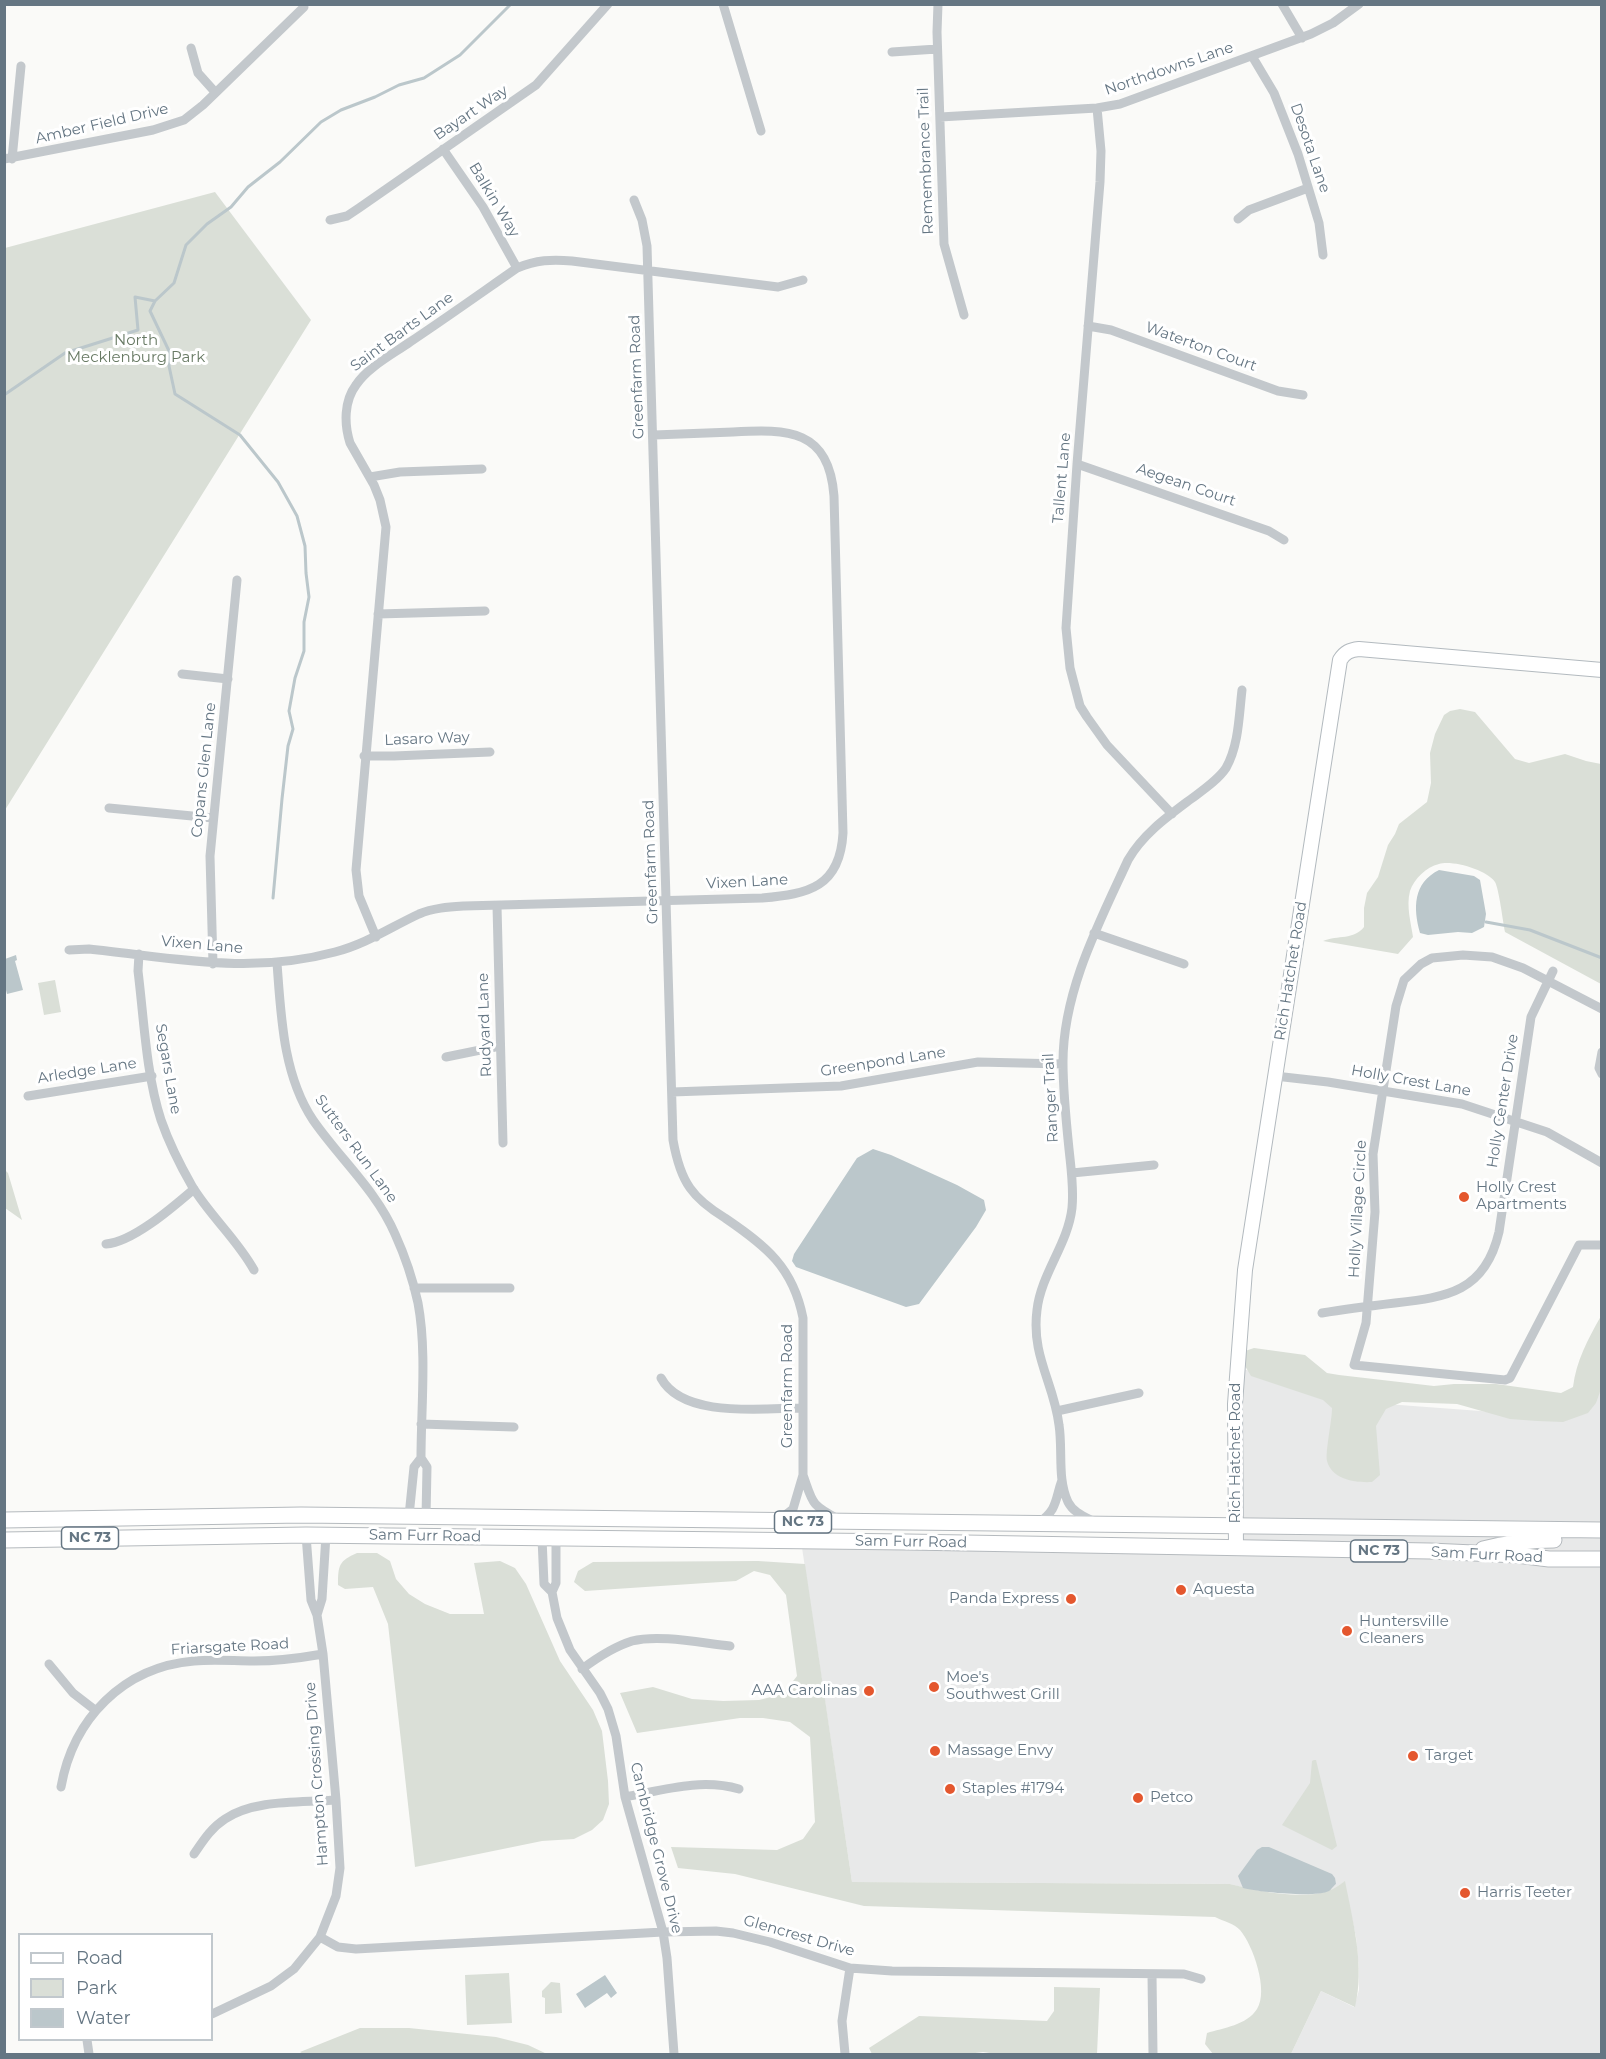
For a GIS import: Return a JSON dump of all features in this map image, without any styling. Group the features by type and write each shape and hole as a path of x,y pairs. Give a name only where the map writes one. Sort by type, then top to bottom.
{"main road":[{"name":"Sam Furr Road","path":"4,1520 301,1515 1602,1530"},
{"path":"236,1535 337,1527 412,1525 423,1521 426,1517"},
{"path":"549,1538 555,1529 561,1528 717,1521"},
{"name":"Sam Furr Road","path":"4,1540 326,1535 1472,1552 1549,1559 1602,1558"},
{"path":"1472,1552 1504,1544 1537,1540 1602,1540"}],"street":[{"name":"Bayart Way","path":"330,220 347,216 536,85 608,4"},
{"path":"723,4 761,131"},
{"name":"Remembrance Trail","path":"938,4 944,244 964,315"},
{"path":"1282,4 1302,38"},
{"name":"Northdowns Lane","path":"940,117 1097,108 1131,100 1302,38 1324,28 1359,4"},
{"name":"Amber Field Drive","path":"8,159 172,125 193,114 304,7"},
{"path":"191,48 198,73 215,92"},
{"path":"891,52 938,49"},
{"name":"Desota Lane","path":"1252,56 1281,107 1319,223 1323,255"},
{"path":"8,159 21,66"},
{"name":"Tallent Lane","path":"1097,108 1101,151 1100,182 1066,628 1072,681 1083,711 1107,745 1172,814"},
{"name":"Balkin Way","path":"443,149 483,207 517,268"},
{"path":"1238,219 1249,210 1308,188"},
{"name":"Greenfarm Road","path":"634,200 646,235 648,272 673,1140 676,1157 689,1187 708,1207 769,1250 792,1282 803,1318 803,1475 812,1502 826,1513 845,1522"},
{"name":"Saint Barts Lane","path":"376,937 364,912 356,884 357,839 386,527 380,500 347,434 347,405 357,383 374,368 517,268 528,263 553,259 778,287 803,280"},
{"name":"Waterton Court","path":"1088,326 1110,330 1278,391 1303,395"},
{"name":"Vixen Lane","path":"69,950 89,949 213,964 277,963 337,951 376,937 433,909 464,906 792,896 811,890 828,876 840,857 843,832 832,476 824,458 809,441 792,432 742,431 654,435"},
{"name":"Aegean Court","path":"1077,464 1269,531 1284,540"},
{"path":"369,477 400,472 482,470"},
{"name":"Copans Glen Lane","path":"213,964 210,880 213,818 237,580"},
{"path":"378,614 485,611"},
{"name":"Rich Hatchet Road","path":"1236,1548 1234,1404 1252,1218 1340,660 1344,654 1359,649 1602,670"},
{"path":"182,675 228,679"},
{"name":"Ranger Trail","path":"1101,1525 1075,1511 1069,1503 1062,1480 1057,1411 1039,1358 1035,1328 1042,1288 1069,1224 1072,1207 1072,1173 1063,1064 1066,1028 1071,1004 1094,933 1136,846 1146,834 1201,791 1226,768 1236,738 1242,690"},
{"name":"Lasaro Way","path":"364,756 490,752"},
{"path":"109,808 213,818"},
{"name":"Rudyard Lane","path":"497,906 503,1143"},
{"path":"1094,933 1184,964"},
{"name":"Segars Lane","path":"139,954 138,971 152,1076 165,1129 179,1163 194,1189 243,1252 254,1270"},
{"name":"Holly Village Circle","path":"1602,1009 1523,968 1492,957 1477,955 1432,958 1421,964 1404,980 1400,991 1373,1154 1375,1212 1366,1323 1354,1365 1505,1380 1510,1378 1579,1245 1602,1245"},
{"name":"Sutters Run Lane","path":"277,963 289,1066 296,1088 315,1123 368,1187 383,1212 404,1255 418,1302 421,1338 421,1458 427,1467 426,1517"},
{"name":"Holly Center Drive","path":"1322,1313 1444,1296 1461,1289 1480,1272 1493,1251 1499,1232 1531,1017 1553,971"},
{"path":"446,1058 500,1046"},
{"path":"1602,1052 1599,1068 1602,1074"},
{"name":"Greenpond Lane","path":"672,1092 841,1086 978,1062 1063,1064"},
{"name":"Arledge Lane","path":"28,1096 152,1076"},
{"name":"Holly Crest Lane","path":"1275,1076 1462,1104 1547,1132 1602,1163"},
{"path":"1072,1173 1154,1165"},
{"path":"106,1244 129,1238 194,1189"},
{"path":"414,1288 510,1288"},
{"path":"661,1377 675,1394 708,1406 803,1408"},
{"path":"1057,1411 1139,1393"},
{"path":"421,1424 514,1426"},
{"name":"Sutters Run Lane","path":"409,1516 414,1467 421,1458"},
{"name":"Greenfarm Road","path":"775,1521 793,1509 803,1475"},
{"name":"Ranger Trail","path":"1036,1524 1047,1517 1055,1507 1062,1480"},
{"name":"Hampton Crossing Drive","path":"213,2014 272,1986 294,1969 320,1937 336,1896 340,1868 336,1800 323,1654 317,1615 311,1600 306,1535"},
{"name":"Hampton Crossing Drive","path":"317,1615 322,1599 326,1535"},
{"name":"Cambridge Grove Drive","path":"549,1538 544,1584 552,1592 563,1635 582,1669 600,1693 608,1709 616,1736 626,1797 663,1932 674,2055"},
{"name":"Cambridge Grove Drive","path":"549,1538 556,1583 552,1592"},
{"path":"582,1669 602,1655 634,1641 658,1639 730,1646"},
{"name":"Friarsgate Road","path":"61,1787 69,1754 81,1730 95,1710 128,1682 165,1666 193,1661 267,1660 323,1654"},
{"path":"49,1664 73,1693 95,1710"},
{"path":"626,1797 666,1788 697,1785 727,1786 739,1790"},
{"path":"194,1854 217,1825 244,1810 263,1805 336,1800"},
{"name":"Glencrest Drive","path":"320,1937 338,1947 356,1949 694,1930 733,1933 770,1942 850,1968 892,1971 1184,1974 1201,1979"},
{"path":"845,2055 842,2021 850,1968"},
{"path":"1152,1974 1153,2055"}],"shaded area":[{"path":"1237,1367 1346,1401 1561,1417 1601,1375 1601,2054 1291,2054 1321,1991 1354,2007 1359,1990 1359,1969 1356,1937 1344,1882 1330,1891 1248,1889 1230,1884 852,1882 801,1541 1235,1548"}],"green space":[{"name":"North Mecklenburg Park","path":"215,192 311,320 5,810 5,248"},
{"path":"1460,709 1475,712 1515,759 1529,763 1565,754 1601,764 1601,984 1505,932 1495,882 1477,870 1453,863 1439,864 1430,868 1414,882 1408,903 1413,937 1398,954 1323,941 1351,936 1364,927 1367,893 1378,877 1388,845 1399,824 1427,802 1431,783 1430,753 1435,734 1444,715"},
{"path":"55,980 61,1012 44,1015 38,983"},
{"path":"5,1170 8,1173 22,1220 5,1208"},
{"path":"1601,1316 1601,1389 1596,1403 1588,1413 1563,1422 1537,1421 1510,1419 1457,1404 1402,1402 1386,1409 1376,1426 1380,1475 1372,1482 1346,1479 1330,1467 1327,1457 1332,1408 1323,1400 1251,1376 1245,1366 1245,1351 1254,1348 1305,1355 1327,1373 1339,1375 1434,1386 1496,1384 1561,1393 1573,1387 1580,1359"},
{"path":"357,1553 377,1553 390,1561 396,1579 409,1594 425,1604 450,1614 484,1614 474,1563 500,1561 515,1568 526,1584 560,1661 593,1710 602,1731 609,1804 603,1820 592,1830 574,1839 542,1841 415,1867 388,1624 373,1587 345,1589 338,1585 341,1564"},
{"path":"758,1561 805,1564 852,1882 1230,1884 1266,1892 1305,1895 1328,1891 1345,1881 1358,1960 1359,1976 1355,2007 1321,1991 1291,2054 1213,2054 1205,2044 1207,2033 1247,2019 1257,2009 1261,1991 1258,1968 1245,1937 1235,1926 1215,1917 864,1906 735,1874 678,1868 671,1847 777,1850 803,1839 815,1822 810,1737 790,1722 763,1718 740,1718 637,1733 620,1693 653,1687 692,1699 723,1701 759,1700 783,1694 797,1676 786,1595 770,1575 754,1571 736,1581 585,1591 574,1582 578,1571 593,1562"},
{"path":"1314,1760 1316,1760 1337,1846 1332,1850 1282,1825 1310,1783"},
{"path":"509,1973 512,2023 467,2025 465,1975"},
{"path":"551,1982 560,1983 562,2013 545,2014 545,1998 542,1997 542,1991"},
{"path":"1054,1987 1100,1988 1097,2054 983,2052 872,2054 869,2048 919,2016 1047,2021 1054,2011"},
{"path":"360,2028 409,2028 496,2037 528,2045 547,2054 303,2054 300,2052"}],"water":[{"path":"1439,870 1474,876 1480,880 1486,914 1484,927 1472,933 1428,935 1420,933 1416,914 1417,897 1424,882"},
{"path":"16,955 17,960 15,961 23,990 7,994 5,959"},
{"path":"873,1149 957,1185 984,1200 986,1210 976,1227 919,1304 906,1307 796,1267 792,1261 794,1254 857,1158"},
{"path":"1269,1847 1332,1874 1336,1884 1329,1891 1312,1894 1273,1893 1243,1888 1238,1876 1257,1850"},
{"path":"605,1975 617,1993 611,1998 607,1993 585,2008 576,1994"}],"waterway":[{"path":"273,898 288,746 293,729 289,711 295,678 304,651 304,622 309,597 305,546 297,516 278,482 240,435 175,394 169,366 170,353 150,311 155,301 174,283 186,245 207,224 231,207 248,187 280,162 321,122 341,110 399,85 424,78 460,55 511,4"},
{"path":"4,395 65,353 138,330 135,297 155,301"},
{"path":"1486,922 1530,930 1602,958"}],"place":[{"name":"Holly Crest Apartments","path":"1464,1197"},
{"name":"Aquesta","path":"1181,1590"},
{"name":"Panda Express","path":"1071,1599"},
{"name":"Huntersville Cleaners","path":"1347,1631"},
{"name":"Moe's Southwest Grill","path":"934,1687"},
{"name":"AAA Carolinas","path":"869,1691"},
{"name":"Massage Envy","path":"935,1751"},
{"name":"Target","path":"1413,1756"},
{"name":"Staples #1794","path":"950,1789"},
{"name":"Petco","path":"1138,1798"},
{"name":"Harris Teeter","path":"1465,1893"}]}
